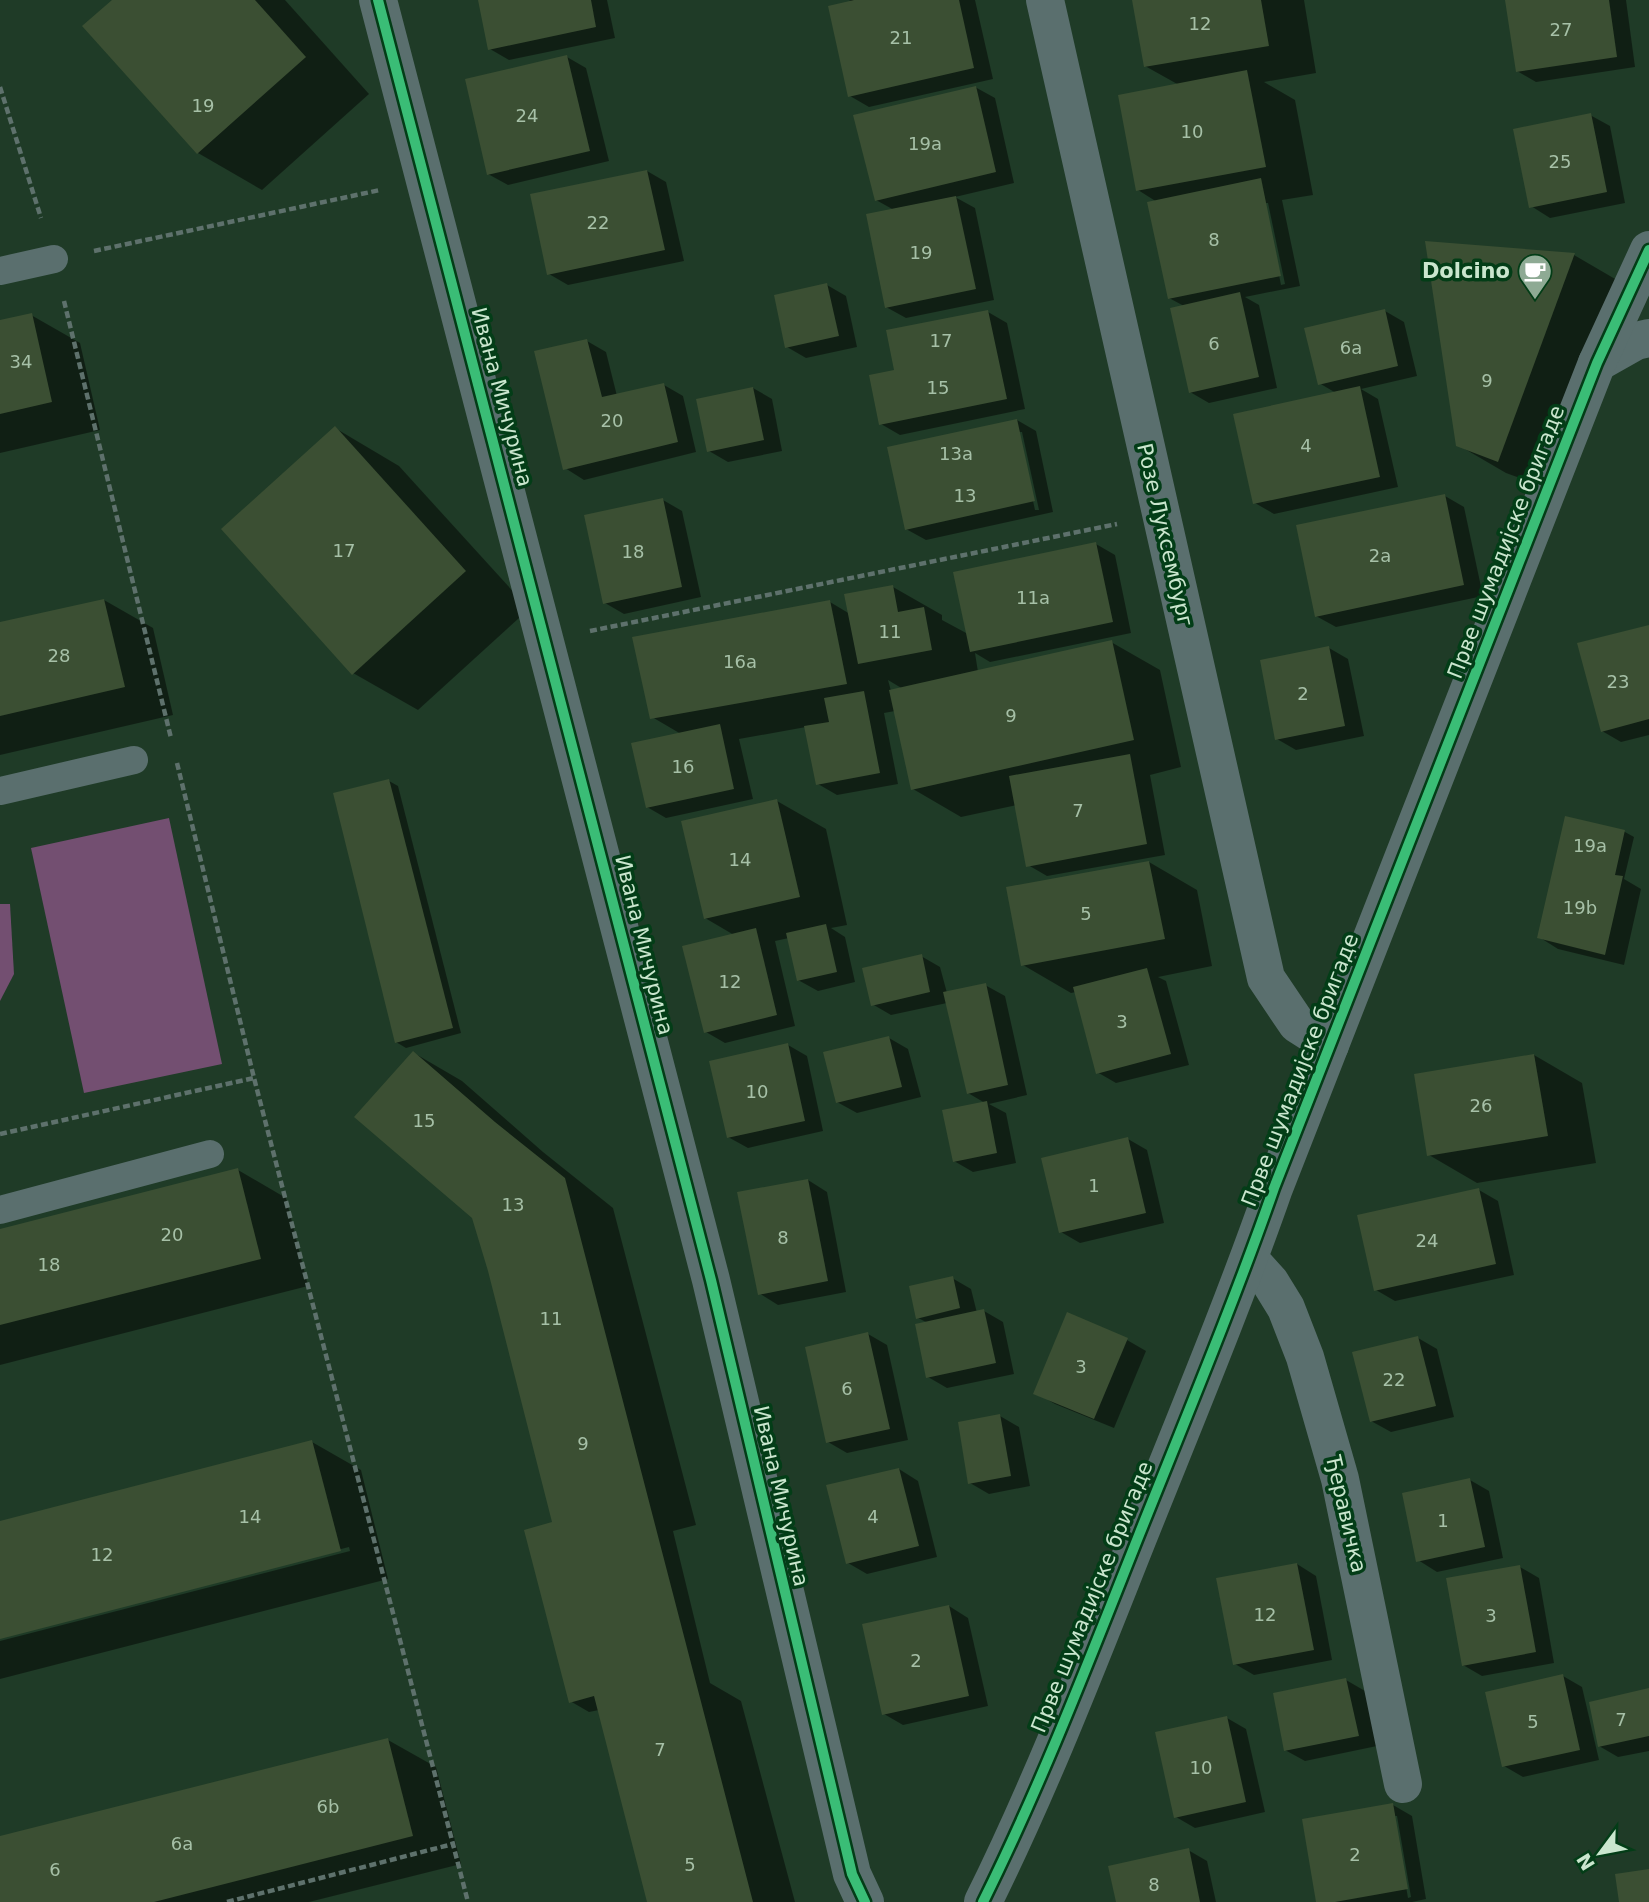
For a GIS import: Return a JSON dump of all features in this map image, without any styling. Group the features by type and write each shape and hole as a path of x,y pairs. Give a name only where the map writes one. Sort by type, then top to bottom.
{"street":[{"name":"Ивана Мичурина","path":"378,0 711,1280 849,1861 865,1902"},
{"name":"Розе Луксембург","path":"1045,0 1266,978 1297,1024 1330,1045"},
{"name":"Прве шумадијске бригаде","path":"983,1902 1014,1839 1076,1691 1249,1259 1597,363 1649,250"},
{"path":"1597,363 1636,341 1649,338"},
{"name":"Ђеравичка","path":"1249,1259 1270,1282 1286,1308 1305,1357 1339,1479 1403,1784"}],"lane":[{"path":"0,271 54,259"},
{"path":"0,791 134,760"},
{"path":"0,1210 210,1154"}],"path":[{"path":"0,87 54,259 172,742"},
{"path":"54,259 425,180"},
{"path":"544,640 1160,515"},
{"path":"175,756 254,1078 468,1902"},
{"path":"0,1134 254,1078"},
{"path":"228,1902 453,1843"}],"shaded area":[{"path":"169,818 222,1064 84,1093 31,848"},
{"path":"0,904 10,904 14,974 0,1001"}],"building":[{"path":"112,0 255,0 306,57 197,154 82,26"},
{"path":"478,0 591,0 596,27 488,50"},
{"path":"854,0 959,0 974,68 848,97 828,6"},
{"path":"1132,0 1261,0 1269,46 1144,67"},
{"path":"1505,0 1609,0 1617,57 1516,72"},
{"path":"567,55 590,151 487,175 465,79"},
{"path":"1247,70 1266,167 1136,191 1118,95"},
{"path":"976,86 996,172 875,201 853,115"},
{"path":"1591,113 1607,192 1529,208 1513,129"},
{"path":"647,170 665,250 547,275 530,194"},
{"path":"1261,178 1281,276 1168,299 1147,202"},
{"path":"956,196 976,289 885,308 866,214"},
{"path":"1425,241 1575,253 1498,462 1456,446"},
{"path":"827,283 839,336 785,348 774,295"},
{"path":"1240,292 1259,377 1189,393 1170,308"},
{"path":"1385,309 1398,366 1318,385 1304,328"},
{"path":"988,310 1007,399 879,425 869,375 894,370 886,330"},
{"path":"32,313 52,402 0,414 0,320"},
{"path":"587,339 602,397 664,383 678,442 563,470 534,351"},
{"path":"1360,386 1380,477 1253,504 1233,414"},
{"path":"753,387 764,440 707,452 696,399"},
{"path":"1017,419 1035,501 905,530 887,447"},
{"path":"335,426 466,571 352,675 221,529"},
{"path":"1445,494 1464,585 1315,617 1296,525"},
{"path":"663,498 682,587 603,604 584,515"},
{"path":"1096,542 1113,622 970,652 953,572"},
{"path":"893,585 898,612 924,607 932,650 858,664 844,594"},
{"path":"104,599 125,687 0,716 0,622"},
{"path":"830,600 847,684 650,719 632,637"},
{"path":"1649,625 1649,719 1601,732 1577,643"},
{"path":"1112,640 1134,740 911,790 889,690"},
{"path":"1329,646 1345,726 1275,740 1260,660"},
{"path":"864,691 880,773 816,785 804,726 829,722 824,698"},
{"path":"720,724 734,789 646,808 631,743"},
{"path":"1130,754 1147,844 1026,867 1009,776"},
{"path":"389,779 453,1028 395,1043 333,793"},
{"path":"777,799 800,897 704,919 681,821"},
{"path":"1565,816 1625,830 1615,875 1623,876 1605,955 1537,938"},
{"path":"1149,861 1165,939 1021,966 1006,887"},
{"path":"826,924 837,972 797,981 786,933"},
{"path":"756,928 777,1015 704,1033 682,946"},
{"path":"922,954 930,992 871,1006 862,968"},
{"path":"1147,968 1171,1054 1096,1074 1073,987"},
{"path":"986,983 1008,1085 967,1094 943,992"},
{"path":"889,1036 902,1087 836,1103 823,1052"},
{"path":"788,1043 805,1121 727,1138 709,1061"},
{"path":"413,1051 565,1178 753,1902 647,1902 594,1696 569,1703 524,1530 552,1522 472,1218 354,1117"},
{"path":"1534,1054 1548,1136 1427,1156 1414,1074"},
{"path":"987,1101 997,1153 953,1162 942,1110"},
{"path":"1128,1137 1146,1213 1059,1233 1041,1158"},
{"path":"238,1168 261,1259 0,1325 0,1229"},
{"path":"808,1179 828,1281 758,1295 737,1192"},
{"path":"1479,1188 1496,1264 1374,1291 1357,1215"},
{"path":"953,1276 960,1308 916,1319 909,1286"},
{"path":"984,1309 996,1363 926,1378 915,1324"},
{"path":"1067,1312 1128,1338 1094,1419 1033,1394"},
{"path":"868,1332 890,1429 826,1443 805,1347"},
{"path":"1418,1336 1436,1406 1370,1422 1352,1352"},
{"path":"1000,1414 1011,1476 968,1484 958,1422"},
{"path":"312,1440 341,1551 0,1639 0,1521"},
{"path":"899,1468 919,1546 846,1564 826,1485"},
{"path":"1470,1478 1485,1547 1416,1562 1402,1493"},
{"path":"1297,1563 1314,1650 1233,1665 1216,1578"},
{"path":"1520,1565 1536,1652 1462,1666 1446,1578"},
{"path":"949,1605 969,1696 882,1715 862,1624"},
{"path":"1563,1674 1580,1750 1502,1767 1485,1692"},
{"path":"1346,1678 1359,1736 1284,1751 1273,1693"},
{"path":"1649,1688 1649,1736 1598,1747 1589,1702"},
{"path":"1227,1716 1246,1802 1174,1818 1155,1732"},
{"path":"388,1738 413,1836 154,1902 0,1902 0,1836"},
{"path":"1393,1803 1408,1889 1335,1902 1316,1902 1302,1819"},
{"path":"1189,1848 1200,1902 1116,1902 1108,1866"},
{"path":"1649,1869 1649,1902 1619,1902 1615,1874"}],"cycle path":[{"path":"378,0 711,1280 852,1874 865,1902"},
{"path":"983,1902 1084,1674 1597,363 1649,250"}],"place":[{"name":"Dolcino","path":"1535,301"}]}
